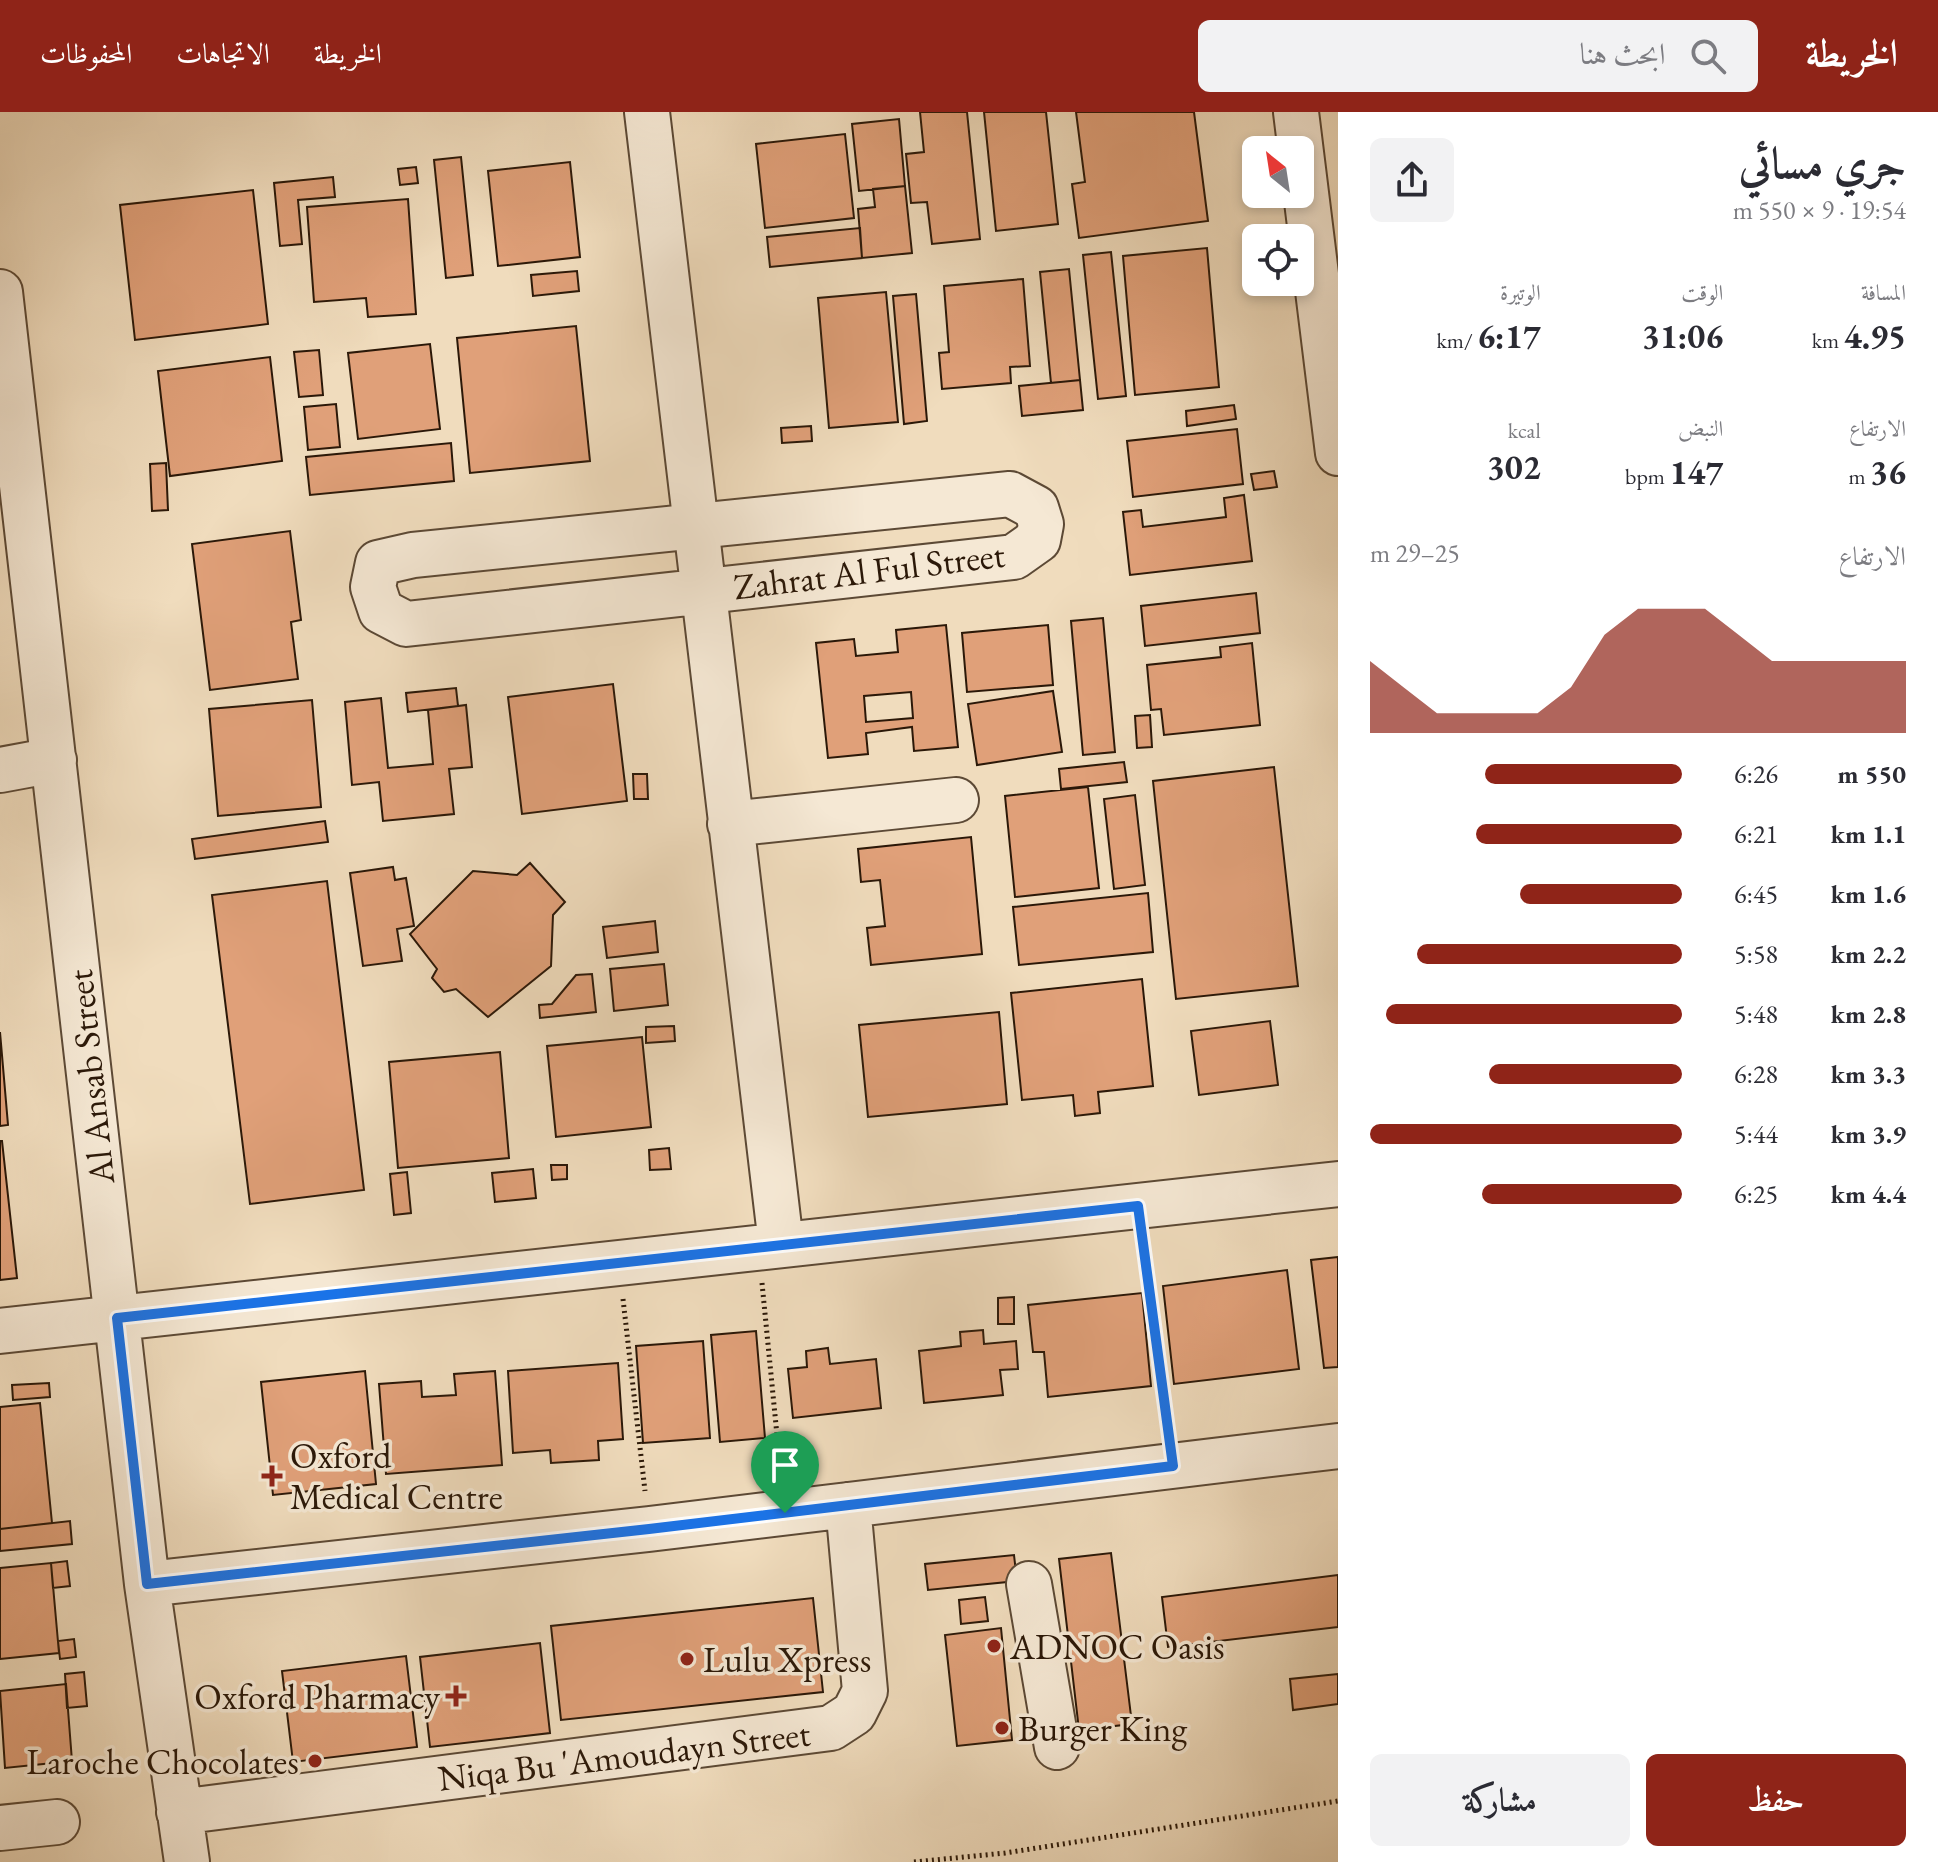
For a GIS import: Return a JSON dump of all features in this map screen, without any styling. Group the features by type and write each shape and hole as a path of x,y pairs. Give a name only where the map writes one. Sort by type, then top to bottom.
{"street":[{"name":"Zahrat Al Ful Street","path":"647,112 730,824 769,1245"},
{"path":"1296,112 1321,177 1338,453"},
{"name":"Al Ansab Street","path":"0,292 147,1584 187,1862"},
{"name":"Zahrat Al Ful Street","path":"1010,494 1036,508 1041,524 1038,540 1014,557 406,624 381,611 373,587 378,563 413,555 696,524 1010,494"},
{"path":"0,770 54,760"},
{"path":"730,824 956,800"},
{"path":"0,1331 1338,1184"},
{"path":"147,1584 649,1529 1338,1446"},
{"name":"Niqa Bu 'Amoudayn Street","path":"179,1812 831,1728 854,1713 865,1691 848,1505"},
{"path":"1029,1584 1057,1747"},
{"path":"0,1828 57,1822"}],"path":[{"path":"1138,1206 1173,1466"},
{"path":"769,1245 785,1513"},
{"path":"619,1262 649,1529"},
{"path":"914,1862 1005,1853 1338,1801"}],"building":[{"path":"920,112 967,112 980,239 932,244 927,202 911,203 906,154 924,152"},
{"path":"984,112 1046,112 1058,224 996,231"},
{"path":"1076,112 1194,112 1208,221 1079,238 1072,184 1085,182"},
{"path":"899,119 905,186 859,191 852,124"},
{"path":"845,134 854,218 765,228 756,144"},
{"path":"461,157 473,275 446,278 434,160"},
{"path":"570,162 580,257 498,266 488,171"},
{"path":"416,167 418,183 400,185 398,169"},
{"path":"333,177 335,197 298,200 302,244 280,246 274,183"},
{"path":"905,186 912,253 862,258 858,209 875,207 873,189"},
{"path":"253,190 268,324 135,340 120,205"},
{"path":"408,199 416,314 368,317 366,298 314,302 307,207"},
{"path":"860,228 862,258 770,267 767,237"},
{"path":"1207,248 1219,387 1135,395 1123,256"},
{"path":"1111,252 1126,396 1098,399 1083,255"},
{"path":"1069,269 1080,380 1051,383 1040,272"},
{"path":"577,271 579,291 533,296 531,275"},
{"path":"1023,279 1030,366 1010,367 1011,383 942,389 939,353 949,352 944,286"},
{"path":"886,292 898,422 829,428 818,298"},
{"path":"916,294 927,421 904,424 893,296"},
{"path":"576,326 590,461 470,473 457,338"},
{"path":"430,344 440,429 358,439 348,353"},
{"path":"319,350 323,395 299,397 294,352"},
{"path":"270,357 282,461 170,476 158,371"},
{"path":"1080,380 1083,410 1022,416 1019,386"},
{"path":"336,404 340,447 308,450 304,407"},
{"path":"1234,405 1236,419 1187,426 1186,411"},
{"path":"811,426 812,441 782,443 781,428"},
{"path":"1237,429 1243,484 1133,497 1127,441"},
{"path":"451,443 454,481 310,495 306,457"},
{"path":"166,463 168,510 152,511 150,464"},
{"path":"1274,471 1277,487 1254,490 1251,474"},
{"path":"1244,495 1252,561 1130,575 1123,512 1141,510 1143,527 1226,517 1224,498"},
{"path":"290,531 301,620 291,622 298,679 210,690 192,544"},
{"path":"1256,593 1260,633 1145,646 1141,606"},
{"path":"1103,618 1115,752 1083,755 1071,621"},
{"path":"946,625 958,747 914,751 912,727 866,733 868,754 828,758 816,643 854,639 856,656 898,652 896,630","holes":["911,692 913,718 866,722 864,696"]},
{"path":"1048,625 1053,685 967,692 962,633"},
{"path":"1252,643 1260,725 1164,735 1161,709 1151,710 1147,665 1221,657 1220,647"},
{"path":"613,684 627,801 522,814 508,697"},
{"path":"456,688 458,706 408,712 406,693"},
{"path":"1053,691 1062,752 977,765 968,704"},
{"path":"381,698 388,768 433,764 428,710 466,705 472,767 449,769 454,814 383,821 379,782 352,785 345,702"},
{"path":"312,700 321,807 218,816 209,709"},
{"path":"1150,715 1152,747 1137,748 1135,716"},
{"path":"1124,762 1127,782 1061,789 1059,769"},
{"path":"1274,767 1298,986 1176,999 1153,781"},
{"path":"633,774 647,774 648,799 634,799"},
{"path":"1088,787 1099,888 1015,897 1005,796"},
{"path":"1135,795 1145,885 1114,889 1104,799"},
{"path":"325,821 328,842 195,859 192,839"},
{"path":"971,837 982,954 871,965 867,928 885,926 880,880 861,882 858,849"},
{"path":"530,863 565,902 553,915 551,966 488,1017 456,989 444,992 432,978 437,969 410,934 473,871 517,875"},
{"path":"393,867 395,880 406,878 414,926 397,929 402,961 363,966 350,873"},
{"path":"327,881 364,1190 250,1204 212,895"},
{"path":"1148,893 1153,952 1019,965 1013,907"},
{"path":"655,921 658,952 607,958 603,927"},
{"path":"664,964 668,1005 614,1011 610,969"},
{"path":"592,974 596,1012 540,1018 539,1005 552,1004 576,975"},
{"path":"1142,979 1153,1086 1098,1092 1100,1113 1075,1116 1073,1095 1022,1100 1011,993"},
{"path":"999,1012 1007,1104 868,1117 859,1025"},
{"path":"1270,1021 1278,1085 1199,1095 1191,1031"},
{"path":"674,1026 675,1041 646,1043 646,1027"},
{"path":"0,1032 8,1125 0,1126"},
{"path":"642,1037 651,1127 556,1137 547,1046"},
{"path":"500,1052 509,1158 398,1168 389,1062"},
{"path":"0,1141 17,1278 0,1280"},
{"path":"669,1148 671,1169 650,1170 649,1150"},
{"path":"551,1165 567,1165 567,1179 552,1180"},
{"path":"533,1169 536,1198 495,1202 492,1173"},
{"path":"407,1172 411,1213 394,1215 390,1174"},
{"path":"1338,1257 1338,1367 1324,1368 1311,1260"},
{"path":"1287,1270 1299,1369 1174,1384 1163,1286"},
{"path":"1142,1293 1151,1386 1048,1397 1044,1352 1033,1352 1028,1305"},
{"path":"1014,1297 1014,1324 998,1324 998,1298"},
{"path":"983,1330 984,1344 1016,1341 1018,1369 1000,1370 1003,1395 924,1403 919,1351 961,1346 960,1332"},
{"path":"756,1331 765,1438 720,1442 711,1335"},
{"path":"703,1341 710,1438 643,1443 636,1346"},
{"path":"828,1348 830,1364 876,1359 881,1408 793,1418 788,1369 807,1367 806,1351"},
{"path":"618,1363 623,1439 598,1441 599,1460 551,1463 550,1450 513,1453 508,1371"},
{"path":"365,1371 376,1484 273,1495 261,1382"},
{"path":"495,1371 502,1465 386,1474 379,1384 421,1381 422,1397 456,1395 454,1374"},
{"path":"49,1383 50,1397 13,1400 12,1385"},
{"path":"40,1403 52,1523 0,1529 0,1407"},
{"path":"70,1521 72,1544 0,1551 0,1529"},
{"path":"1111,1553 1132,1724 1079,1730 1059,1559"},
{"path":"1014,1555 1017,1581 928,1590 925,1564"},
{"path":"67,1561 70,1586 53,1588 51,1563"},
{"path":"51,1563 59,1653 0,1659 0,1568"},
{"path":"1338,1575 1338,1627 1168,1647 1162,1597"},
{"path":"985,1597 988,1621 961,1624 959,1600"},
{"name":"Lulu Xpress","path":"813,1598 823,1692 561,1720 551,1626"},
{"path":"1001,1628 1012,1740 957,1746 945,1635"},
{"path":"74,1639 76,1657 60,1659 58,1641"},
{"path":"540,1643 550,1733 430,1747 420,1657"},
{"path":"406,1656 417,1747 293,1762 282,1671"},
{"path":"84,1672 87,1706 67,1708 65,1674"},
{"path":"1338,1674 1338,1704 1293,1710 1290,1679"},
{"path":"66,1684 72,1761 5,1768 0,1691"}],"place":[{"name":"Oxford Medical Centre","path":"272,1476"},
{"name":"ADNOC Oasis","path":"994,1646"},
{"name":"Lulu Xpress","path":"687,1659"},
{"name":"Oxford Pharmacy","path":"456,1696"},
{"name":"Burger King","path":"1002,1728"},
{"name":"Laroche Chocolates","path":"315,1761"}],"route":[{"path":"1138,1206 1173,1466 785,1513 147,1584 117,1318 1138,1206"}]}
